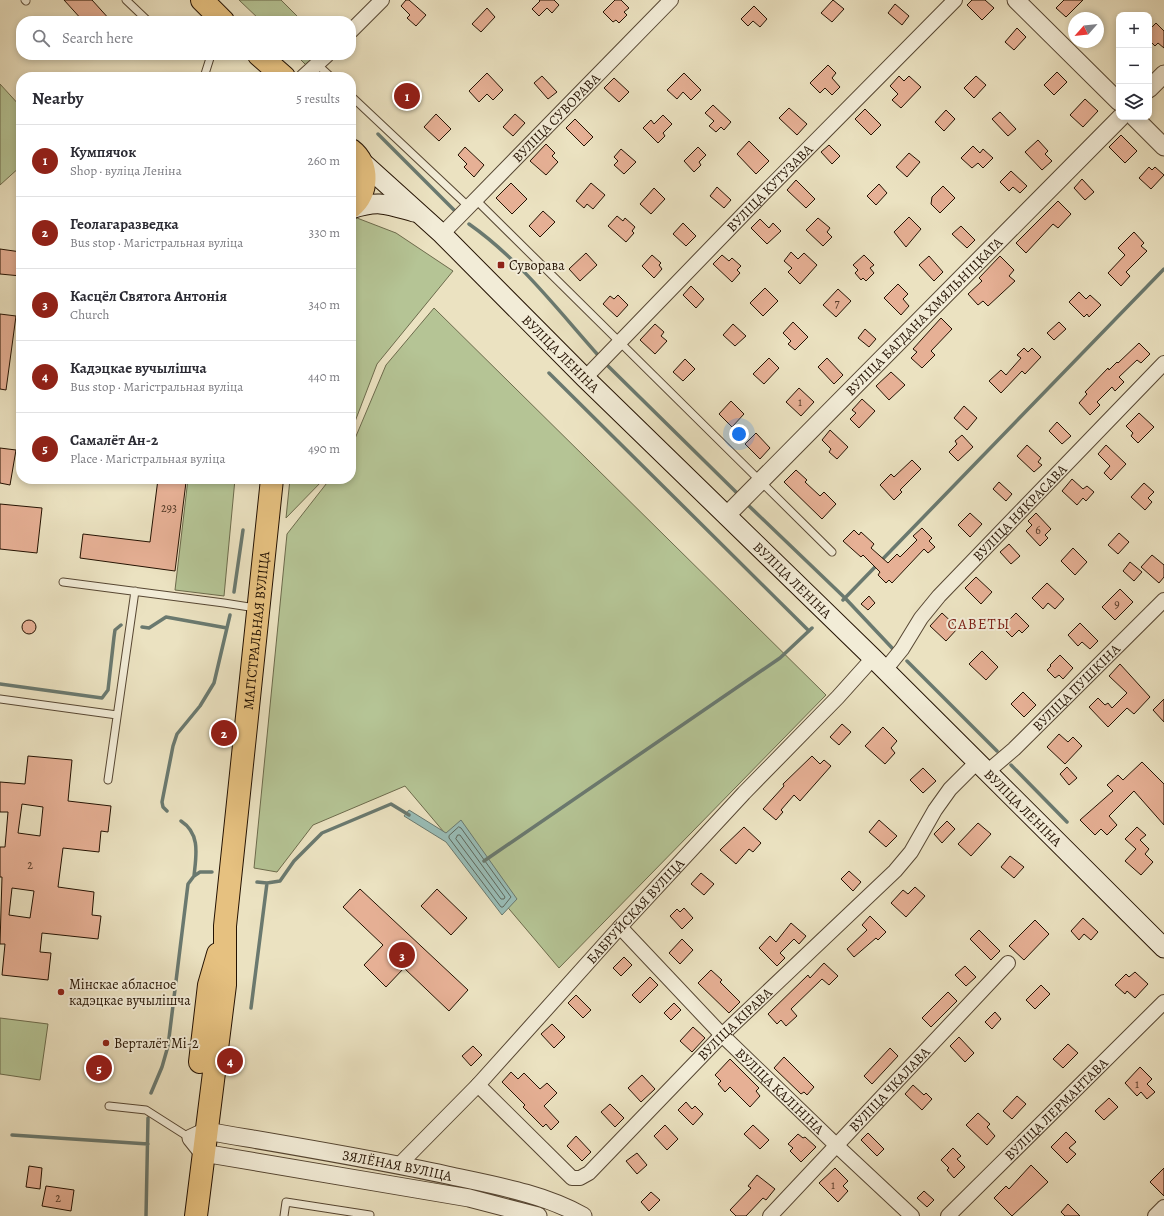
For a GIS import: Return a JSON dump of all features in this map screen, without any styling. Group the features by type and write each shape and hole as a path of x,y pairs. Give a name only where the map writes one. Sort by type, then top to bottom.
{"main road":[{"path":"202,0 218,16"},
{"path":"253,60 259,72"},
{"path":"265,60 278,72"},
{"name":"ВУЛІЦА ЛЕНІНА","path":"356,155 442,234 585,378 879,664 1164,948"},
{"path":"356,158 365,178 361,196 356,202"},
{"name":"ВУЛІЦА ЛЕНІНА","path":"356,207 381,202 419,213"},
{"name":"МАГІСТРАЛЬНАЯ ВУЛІЦА","path":"181,1216 200,1141 226,985 225,926 271,484"},
{"name":"МАГІСТРАЛЬНАЯ ВУЛІЦА","path":"196,1216 200,1141"}],"street":[{"path":"356,26 382,0"},
{"name":"ВУЛІЦА СУВОРАВА","path":"442,234 614,56 671,0"},
{"name":"ВУЛІЦА КУТУЗАВА","path":"585,378 763,194 955,0"},
{"path":"1016,0 1116,99"},
{"path":"309,72 323,60"},
{"path":"1152,86 1164,74"},
{"name":"ВУЛІЦА БАГДАНА ХМЯЛЬНІЦКАГА","path":"726,516 1118,120"},
{"path":"1137,120 1164,148"},
{"name":"ВУЛІЦА НЯКРАСАВА","path":"879,664 902,649 921,618 939,596 1164,363"},
{"name":"ВУЛІЦА ПУШКІНА","path":"982,767 1025,738 1164,600"},
{"name":"БАБРУЙСКАЯ ВУЛІЦА","path":"399,1165 478,1085 620,927 744,793 838,697 879,664"},
{"name":"ВУЛІЦА КІРАВА","path":"478,1085 572,1178 580,1178 589,1173 722,1036 895,871 911,852 935,810 950,789 982,767"},
{"name":"ВУЛІЦА КАЛІНІНА","path":"620,927 722,1036 836,1146 912,1216"},
{"name":"ВУЛІЦА ЧКАЛАВА","path":"770,1216 1008,962"},
{"name":"ВУЛІЦА ЛЕРМАНТАВА","path":"948,1216 1164,1002"},
{"name":"ЗЯЛЁНАЯ ВУЛІЦА","path":"200,1141 399,1165 509,1188 543,1198 583,1216"},
{"name":"ЗЯЛЁНАЯ ВУЛІЦА","path":"200,1141 468,1198 538,1216"},
{"path":"1155,1216 1164,1207"}],"lane":[{"path":"126,0 143,16"},
{"path":"206,72 209,60"},
{"path":"323,60 329,72"},
{"path":"356,100 472,203 620,342 832,552"},
{"path":"63,582 258,609"},
{"path":"108,780 134,591"},
{"path":"0,699 117,715"},
{"path":"109,1106 146,1110 200,1141"},
{"path":"284,1216 286,1202 370,1215"}],"green space":[{"path":"239,0 281,0 297,16 256,16"},
{"path":"301,60 313,60 307,66"},
{"path":"0,84 16,102 16,171 0,185"},
{"path":"356,219 396,233 453,271 377,364 356,419"},
{"path":"434,308 826,695 559,968 405,786 313,825 277,872 254,868 287,534 326,484 356,484 356,436 386,365"},
{"path":"187,484 235,484 224,596 175,590"},
{"path":"289,484 319,484 286,518"},
{"path":"0,1018 48,1024 40,1080 0,1074"}],"water":[{"path":"409,810 446,833 461,820 517,899 502,915 446,842 404,816"}],"building":[{"path":"64,0 92,0 106,16 78,16"},
{"path":"406,0 409,0 426,15 416,26 407,18 410,15 401,6"},
{"path":"539,0 554,0 559,5 552,13 547,8 539,16 532,9 540,1"},
{"path":"615,0 621,0 629,8 624,12 627,15 619,23 616,20 613,22 603,12"},
{"path":"833,0 844,9 832,22 821,13"},
{"path":"972,0 985,0 994,8 982,20 967,5"},
{"path":"1064,0 1083,0 1071,12 1068,12 1066,17 1056,8"},
{"path":"895,4 909,16 902,25 888,13"},
{"path":"754,6 767,19 760,27 753,21 748,26 741,19"},
{"path":"487,8 495,17 481,32 472,24"},
{"path":"1156,23 1164,31 1164,48 1158,43 1155,46 1152,43 1152,27"},
{"path":"1017,28 1026,37 1014,50 1005,42"},
{"path":"828,65 836,73 832,78 840,87 832,95 825,88 820,93 810,83"},
{"path":"1057,72 1067,82 1054,95 1044,85"},
{"path":"487,73 503,90 493,100 487,94 479,102 469,91"},
{"path":"684,73 701,90 691,100 683,92 677,99 667,90"},
{"path":"542,76 557,92 548,99 534,83"},
{"path":"899,76 904,81 909,76 921,87 901,108 892,100 898,94 890,86"},
{"path":"976,76 986,85 974,98 964,88"},
{"path":"614,78 629,92 619,102 604,88"},
{"path":"1085,99 1098,111 1083,127 1070,115"},
{"path":"713,105 731,122 724,130 721,127 716,132 709,126 714,121 705,113"},
{"path":"789,108 807,124 797,135 779,118"},
{"path":"865,109 881,125 871,135 855,119"},
{"path":"946,110 955,119 944,131 935,122"},
{"path":"1000,112 1016,129 1008,136 992,119"},
{"path":"436,114 451,129 439,141 424,127"},
{"path":"515,114 525,123 513,136 503,127"},
{"path":"663,115 672,124 663,133 665,136 658,143 643,128 651,120 654,124"},
{"path":"575,119 593,137 584,146 566,128"},
{"path":"1121,135 1137,151 1125,163 1109,147"},
{"path":"1038,140 1048,151 1045,154 1052,161 1042,170 1025,152"},
{"path":"749,141 769,161 756,174 737,154"},
{"path":"546,144 555,153 552,156 558,162 546,175 530,161"},
{"path":"829,145 840,156 832,164 821,152"},
{"path":"973,146 980,153 983,149 993,158 983,168 978,163 972,168 961,158"},
{"path":"465,147 484,165 474,177 464,167 467,164 458,155"},
{"path":"698,147 706,155 699,162 701,165 694,172 684,161"},
{"path":"621,149 636,162 624,174 614,165 618,161 614,157"},
{"path":"909,153 920,162 907,177 896,167"},
{"path":"1149,167 1152,170 1155,167 1164,175 1151,189 1139,178"},
{"path":"1011,171 1027,186 1020,193 1013,187 1009,191 1000,182"},
{"path":"1082,179 1094,192 1085,200 1074,188"},
{"path":"796,180 815,199 806,208 787,190"},
{"path":"511,183 527,199 512,214 496,198"},
{"path":"591,183 605,195 593,209 587,204 584,208 576,201"},
{"path":"879,184 887,193 876,205 867,196"},
{"path":"943,186 955,198 940,213 931,204 932,197"},
{"path":"717,187 731,200 724,208 710,196"},
{"path":"654,188 665,199 651,214 640,204"},
{"path":"1058,201 1071,214 1058,228 1053,224 1026,253 1016,243"},
{"path":"543,211 555,222 540,237 529,226"},
{"path":"617,216 623,221 625,218 635,227 632,231 634,233 626,242 608,226"},
{"path":"909,217 921,229 906,247 894,232"},
{"path":"818,218 830,228 827,232 832,237 823,246 806,230"},
{"path":"760,219 769,228 773,223 781,231 767,244 751,228"},
{"path":"683,223 696,236 686,246 673,234"},
{"path":"961,226 975,240 967,248 952,234"},
{"path":"1134,232 1144,243 1141,246 1147,251 1126,272 1130,276 1121,286 1108,273 1125,255 1118,248"},
{"path":"0,249 16,251 16,276 0,274"},
{"path":"791,252 798,259 804,253 817,265 800,284 788,272 792,268 784,261"},
{"path":"586,253 597,265 580,281 569,269"},
{"path":"652,255 661,263 659,265 662,269 654,278 642,266"},
{"path":"722,255 729,261 732,258 741,266 737,270 740,273 732,282 713,264"},
{"path":"864,255 874,265 870,268 874,273 866,281 863,278 861,280 855,273 858,270 853,265"},
{"path":"929,256 943,272 934,281 919,265"},
{"path":"1000,256 1014,270 1009,276 1015,281 988,306 983,301 978,305 968,294 982,281 979,278"},
{"path":"898,284 908,294 903,299 909,306 901,315 884,298"},
{"path":"691,286 704,299 696,308 683,295"},
{"path":"765,288 778,301 763,316 750,303"},
{"path":"838,289 851,301 836,317 823,305"},
{"path":"1079,292 1086,299 1090,295 1101,305 1089,317 1087,314 1084,317 1069,302"},
{"path":"618,295 628,305 617,317 603,304 610,296 614,299"},
{"path":"0,314 16,316 6,390 0,389"},
{"path":"941,318 952,329 931,351 935,355 922,368 911,358 917,352 913,349"},
{"path":"793,322 808,337 795,350 788,344 791,341 783,333"},
{"path":"1059,322 1066,329 1054,340 1047,333"},
{"path":"655,324 664,332 661,336 667,341 655,354 640,340"},
{"path":"733,324 746,336 735,346 723,335"},
{"path":"865,329 876,339 869,347 858,338"},
{"path":"1139,343 1150,354 1141,363 1137,360 1119,377 1124,382 1115,391 1112,387 1097,402 1100,405 1090,415 1079,403 1087,394 1085,392 1108,368 1109,370 1117,362 1118,363"},
{"path":"1024,348 1028,352 1032,348 1041,357 1025,374 1022,371 1001,393 989,381 1001,370 1006,375 1021,358 1017,355"},
{"path":"769,358 779,368 764,384 753,374"},
{"path":"827,358 843,375 834,384 818,367"},
{"path":"685,359 695,369 683,381 673,372"},
{"path":"891,372 905,385 889,400 876,386"},
{"path":"799,388 814,402 801,416 786,402"},
{"path":"862,399 875,411 859,428 850,419 856,413 852,410"},
{"path":"731,401 744,414 732,427 719,414"},
{"path":"964,406 977,418 967,430 954,418"},
{"path":"1139,413 1154,427 1138,443 1131,436 1133,433 1126,426"},
{"path":"1057,422 1071,436 1062,444 1049,431"},
{"path":"830,430 848,447 837,459 829,452 831,449 822,440"},
{"path":"756,433 770,448 760,459 745,444"},
{"path":"962,435 973,447 958,461 949,452 957,444 955,441"},
{"path":"1027,445 1041,458 1038,462 1042,465 1034,472 1017,456"},
{"path":"1106,445 1126,464 1111,480 1104,473 1110,466 1098,454"},
{"path":"0,448 16,450 10,485 0,483"},
{"path":"912,460 921,469 900,490 902,492 894,500 880,485 891,474 894,477"},
{"path":"796,470 807,480 805,482 820,496 824,492 836,504 822,519 784,482"},
{"path":"1072,479 1083,489 1087,486 1094,492 1086,501 1083,498 1077,505 1062,491"},
{"path":"999,482 1012,494 1006,501 993,489"},
{"path":"1144,483 1154,492 1148,498 1152,502 1145,510 1131,497"},
{"path":"157,484 186,484 175,571 80,558 83,534 150,542"},
{"path":"0,504 42,508 37,553 0,549"},
{"path":"970,513 982,524 970,537 958,525"},
{"path":"1036,513 1051,529 1045,535 1048,538 1040,546 1026,531 1032,525 1028,521"},
{"path":"922,528 932,538 929,541 935,547 928,553 924,549 892,583 889,580 886,583 878,575 880,572 863,555 861,557 843,541 854,530 859,535 861,532 874,544 871,548 888,563 897,554 900,557 917,540 913,536"},
{"path":"1119,533 1129,542 1118,554 1108,545"},
{"path":"1009,544 1020,556 1011,564 1000,552"},
{"path":"1073,548 1087,562 1075,575 1061,561"},
{"path":"1152,555 1164,565 1164,577 1159,583 1141,567"},
{"path":"1130,562 1142,572 1134,581 1123,571"},
{"path":"976,577 992,592 981,604 965,588"},
{"path":"1047,583 1064,599 1055,609 1048,603 1043,609 1032,598"},
{"path":"1120,589 1133,602 1115,620 1102,607"},
{"path":"869,596 875,603 868,610 861,604"},
{"path":"942,613 958,628 946,641 930,626"},
{"path":"1016,613 1029,626 1022,633 1019,630 1012,637 1002,627"},
{"path":"26,620 32,620 36,624 36,630 32,634 26,634 22,630 22,624"},
{"path":"1080,623 1098,641 1090,649 1082,642 1078,646 1068,635"},
{"path":"982,651 998,667 986,680 969,664"},
{"path":"1060,655 1073,668 1063,679 1059,675 1055,678 1047,670"},
{"path":"1120,664 1150,697 1134,714 1127,708 1108,727 1089,707 1098,698 1105,705 1108,703 1112,708 1127,693 1109,676"},
{"path":"1023,692 1036,705 1024,717 1011,704"},
{"path":"1164,699 1164,722 1153,710"},
{"path":"842,724 851,732 839,745 830,737"},
{"path":"883,727 897,741 891,748 895,753 885,764 865,746"},
{"path":"1059,734 1068,742 1073,737 1082,746 1065,764 1047,747"},
{"path":"28,756 72,760 68,801 111,806 108,832 101,831 99,852 63,848 58,887 94,892 92,915 101,916 98,939 42,933 40,952 51,953 48,980 2,975 5,944 0,944 2,877 0,877 0,847 5,847 8,812 0,812 0,782 25,784","holes":["22,804 43,807 40,836 18,833","12,888 34,891 30,918 9,915"]},
{"path":"812,756 820,764 824,760 831,766 800,801 794,795 781,810 783,812 776,820 763,809 784,786 783,784"},
{"path":"1142,762 1164,784 1164,825 1134,791 1109,816 1117,825 1107,835 1101,829 1095,835 1080,820 1113,791 1107,785 1118,775 1123,780"},
{"path":"1067,767 1077,778 1069,785 1060,774"},
{"path":"923,768 936,781 923,793 910,780"},
{"path":"879,820 897,836 886,847 869,832"},
{"path":"947,821 955,829 942,843 934,834"},
{"path":"978,823 991,834 971,856 958,844"},
{"path":"744,827 761,843 753,852 749,849 736,864 720,850"},
{"path":"1137,827 1146,835 1140,840 1149,849 1145,854 1153,862 1141,875 1125,861 1136,849 1125,839"},
{"path":"1010,856 1024,867 1014,878 1001,867"},
{"path":"849,871 861,882 853,891 841,879"},
{"path":"701,873 714,884 704,895 691,884"},
{"path":"915,887 925,896 906,917 891,903 903,890 908,894"},
{"path":"360,889 468,990 449,1011 404,968 386,987 364,965 383,945 343,907"},
{"path":"437,889 467,918 451,935 421,906"},
{"path":"684,908 693,918 682,929 670,916 677,909 680,912"},
{"path":"870,916 886,932 878,940 876,938 854,957 847,949 867,930 862,925"},
{"path":"1083,918 1098,932 1091,940 1084,934 1079,940 1071,931"},
{"path":"1035,920 1049,934 1024,960 1009,946"},
{"path":"791,923 806,936 799,944 794,939 780,953 785,958 777,966 759,948 770,936 776,942"},
{"path":"979,930 1000,951 991,960 970,939"},
{"path":"682,939 693,950 680,964 669,953"},
{"path":"624,957 632,965 621,976 613,968"},
{"path":"824,963 838,976 829,985 822,979 791,1009 797,1016 786,1026 781,1020 777,1024 768,1014 808,975 810,978"},
{"path":"965,966 976,977 966,986 955,975"},
{"path":"711,970 722,980 720,982 740,1002 729,1013 698,983"},
{"path":"1135,972 1148,984 1135,998 1127,991 1125,994 1115,985 1126,974 1129,977"},
{"path":"650,977 658,985 640,1003 632,995"},
{"path":"1041,985 1050,994 1035,1009 1026,1000"},
{"path":"948,992 957,1001 931,1027 922,1018"},
{"path":"576,995 591,1010 583,1018 568,1003"},
{"path":"674,1003 681,1010 671,1020 664,1013"},
{"path":"995,1012 1001,1019 992,1029 985,1022"},
{"path":"552,1024 565,1037 554,1048 541,1034"},
{"path":"693,1027 705,1038 692,1052 680,1041"},
{"path":"959,1037 974,1053 965,1062 950,1046"},
{"path":"1068,1044 1078,1053 1063,1068 1053,1059"},
{"path":"473,1046 482,1055 471,1066 462,1056"},
{"path":"890,1048 898,1056 872,1084 864,1076"},
{"path":"784,1057 814,1087 807,1095 804,1092 801,1094 774,1068"},
{"path":"730,1059 759,1088 756,1091 760,1096 750,1107 730,1087 725,1092 718,1084 721,1081 715,1075"},
{"path":"1140,1067 1152,1079 1147,1084 1155,1092 1147,1099 1141,1092 1137,1096 1125,1083"},
{"path":"511,1072 518,1079 524,1073 540,1089 547,1083 557,1093 544,1106 559,1122 551,1130 546,1124 543,1127 523,1107 525,1105 502,1082"},
{"path":"642,1075 655,1089 641,1102 628,1088"},
{"path":"913,1085 924,1095 926,1093 932,1099 922,1110 905,1094"},
{"path":"1017,1096 1026,1104 1012,1119 1003,1111"},
{"path":"1109,1098 1118,1107 1104,1120 1095,1111"},
{"path":"686,1102 692,1109 695,1106 703,1114 693,1125 678,1110"},
{"path":"610,1104 624,1118 615,1127 601,1112"},
{"path":"978,1113 990,1124 987,1127 995,1136 987,1145 966,1125"},
{"path":"665,1125 678,1139 667,1150 654,1136"},
{"path":"753,1125 769,1140 760,1149 744,1134"},
{"path":"1066,1132 1076,1142 1069,1148 1076,1154 1067,1163 1051,1147"},
{"path":"868,1133 884,1149 877,1156 861,1140"},
{"path":"798,1134 803,1138 805,1137 816,1147 801,1162 790,1151 793,1148 788,1144"},
{"path":"576,1136 591,1152 582,1161 567,1146"},
{"path":"953,1148 961,1156 957,1159 965,1167 954,1178 947,1170 949,1168 941,1160"},
{"path":"637,1153 647,1165 637,1174 626,1161"},
{"path":"1031,1165 1048,1182 1012,1216 994,1198 1006,1186 1009,1189"},
{"path":"29,1166 42,1168 40,1189 26,1187"},
{"path":"835,1168 848,1181 843,1186 848,1191 838,1202 819,1183"},
{"path":"1164,1168 1164,1196 1150,1182"},
{"path":"757,1175 775,1189 766,1200 763,1198 746,1216 736,1216 730,1210 751,1188 748,1186"},
{"path":"46,1186 74,1190 71,1211 42,1206"},
{"path":"924,1191 934,1200 927,1207 917,1198"},
{"path":"651,1192 660,1200 649,1211 641,1202"},
{"path":"1068,1204 1080,1216 1065,1216 1061,1212"}],"waterway":[{"path":"378,134 457,213"},
{"path":"469,224 504,253 537,285 598,355"},
{"path":"843,600 1164,269"},
{"path":"608,366 737,493"},
{"path":"549,373 809,631"},
{"path":"748,505 845,598 894,650"},
{"path":"234,592 243,530"},
{"path":"167,811 163,807 162,802 173,746 177,734 200,706 214,683 230,615"},
{"path":"142,627 149,628 166,617 227,628"},
{"path":"0,684 102,698 108,690 115,630 121,625"},
{"path":"484,861 780,658 812,628"},
{"path":"907,661 997,751"},
{"path":"1011,765 1067,822"},
{"path":"251,1008 267,883 280,881 294,861 322,833 391,804 409,815"},
{"path":"181,821 192,832 196,846 194,876"},
{"path":"151,1093 162,1067 168,1046 188,884 194,876 200,872 212,872"},
{"path":"257,882 267,883"},
{"path":"146,1216 148,1118"},
{"path":"12,1135 148,1144"}],"place":[{"name":"Кумпячок","path":"407,96"},
{"name":"Суворава","path":"501,265"},
{"name":"Геолагаразведка","path":"224,733"},
{"name":"Касцёл Святога Антонія","path":"402,955"},
{"name":"Мінскае абласное кадэцкае вучылішча","path":"61,992"},
{"name":"Верталёт Мі-2","path":"106,1043"},
{"name":"Кадэцкае вучылішча","path":"230,1061"},
{"name":"Самалёт Ан-2","path":"99,1068"}],"district":[{"name":"САВЕТЫ","path":"979,624"}]}
